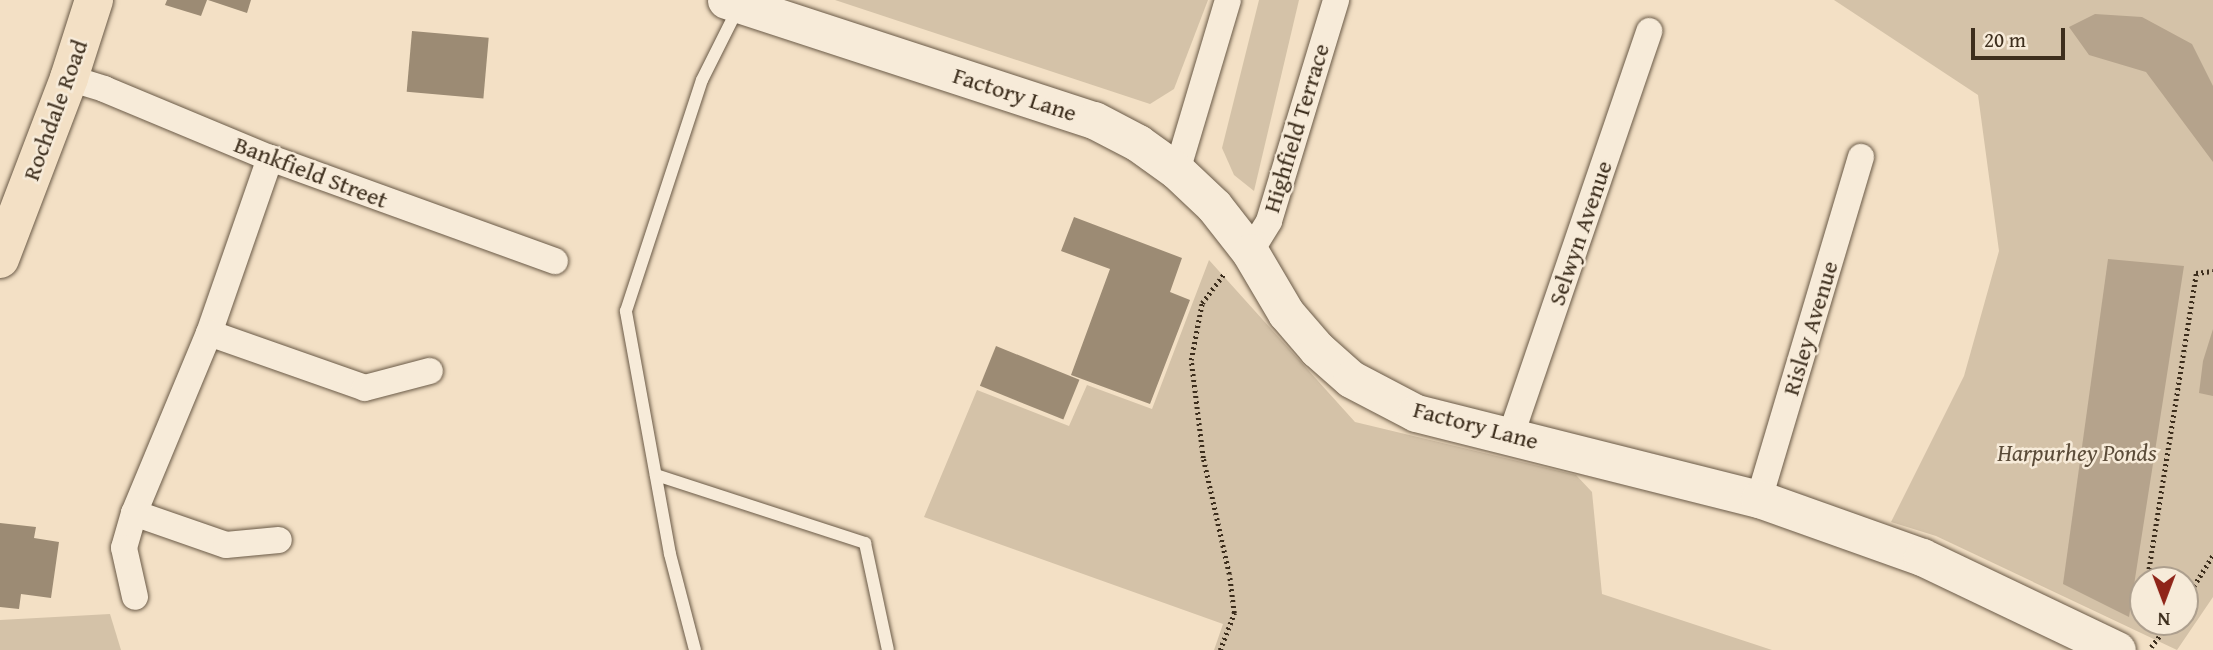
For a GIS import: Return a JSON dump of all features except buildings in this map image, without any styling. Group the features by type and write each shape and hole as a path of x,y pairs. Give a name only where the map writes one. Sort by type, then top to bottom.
{"main road":[{"name":"Rochdale Road","path":"0,259 72,69 94,0"}],"street":[{"path":"72,69 78,26 76,0"},
{"path":"1177,171 1228,0"},
{"name":"Highfield Terrace","path":"1250,253 1269,221 1336,0"},
{"name":"Factory Lane","path":"733,2 1094,120 1138,144 1177,171 1214,206 1250,253 1286,313 1317,349 1351,379 1416,413 1759,499 1922,557 2117,650"},
{"name":"Selwyn Avenue","path":"1511,435 1649,31"},
{"name":"Bankfield Street","path":"72,69 104,89 270,158 555,261"},
{"name":"Risley Avenue","path":"1759,499 1861,157"},
{"path":"135,597 124,548 134,513 209,333 270,158"},
{"path":"209,333 365,388 430,371"},
{"path":"134,513 226,545 279,540"}],"lane":[{"path":"695,650 670,554 626,311 702,80 733,2"},
{"path":"656,475 865,543 888,650"}],"path":[{"path":"1220,650 1234,613 1229,574 1203,458 1191,360 1202,303 1220,276 1250,253"},
{"path":"2149,566 2196,273 2213,271"},
{"path":"2199,578 2213,555"},
{"path":"2148,650 2159,636"}],"green space":[{"path":"835,0 1208,0 1174,89 1150,104"},
{"path":"1259,0 1299,0 1254,191 1234,175 1222,148"},
{"name":"Harpurhey Ponds","path":"1834,0 2213,0 2213,597 2199,618 2199,566 2129,566 2129,627 1936,536 1891,522 1964,376 1999,251 1978,95"},
{"path":"1209,260 1355,422 1576,475 1592,492 1602,594 1772,650 1214,650 1223,624 924,517 977,390 1069,426 1087,385 1152,409"},
{"path":"110,614 121,650 0,650 0,620"},
{"name":"Harpurhey Ponds","path":"2147,636 2187,636 2177,650"}],"shaded area":[{"path":"2095,14 2142,17 2192,44 2213,86 2213,162 2146,72 2089,55 2069,27"},
{"path":"2108,259 2184,266 2137,566 2129,566 2129,617 2063,584"},
{"path":"2213,329 2213,396 2199,393 2203,361"}]}
